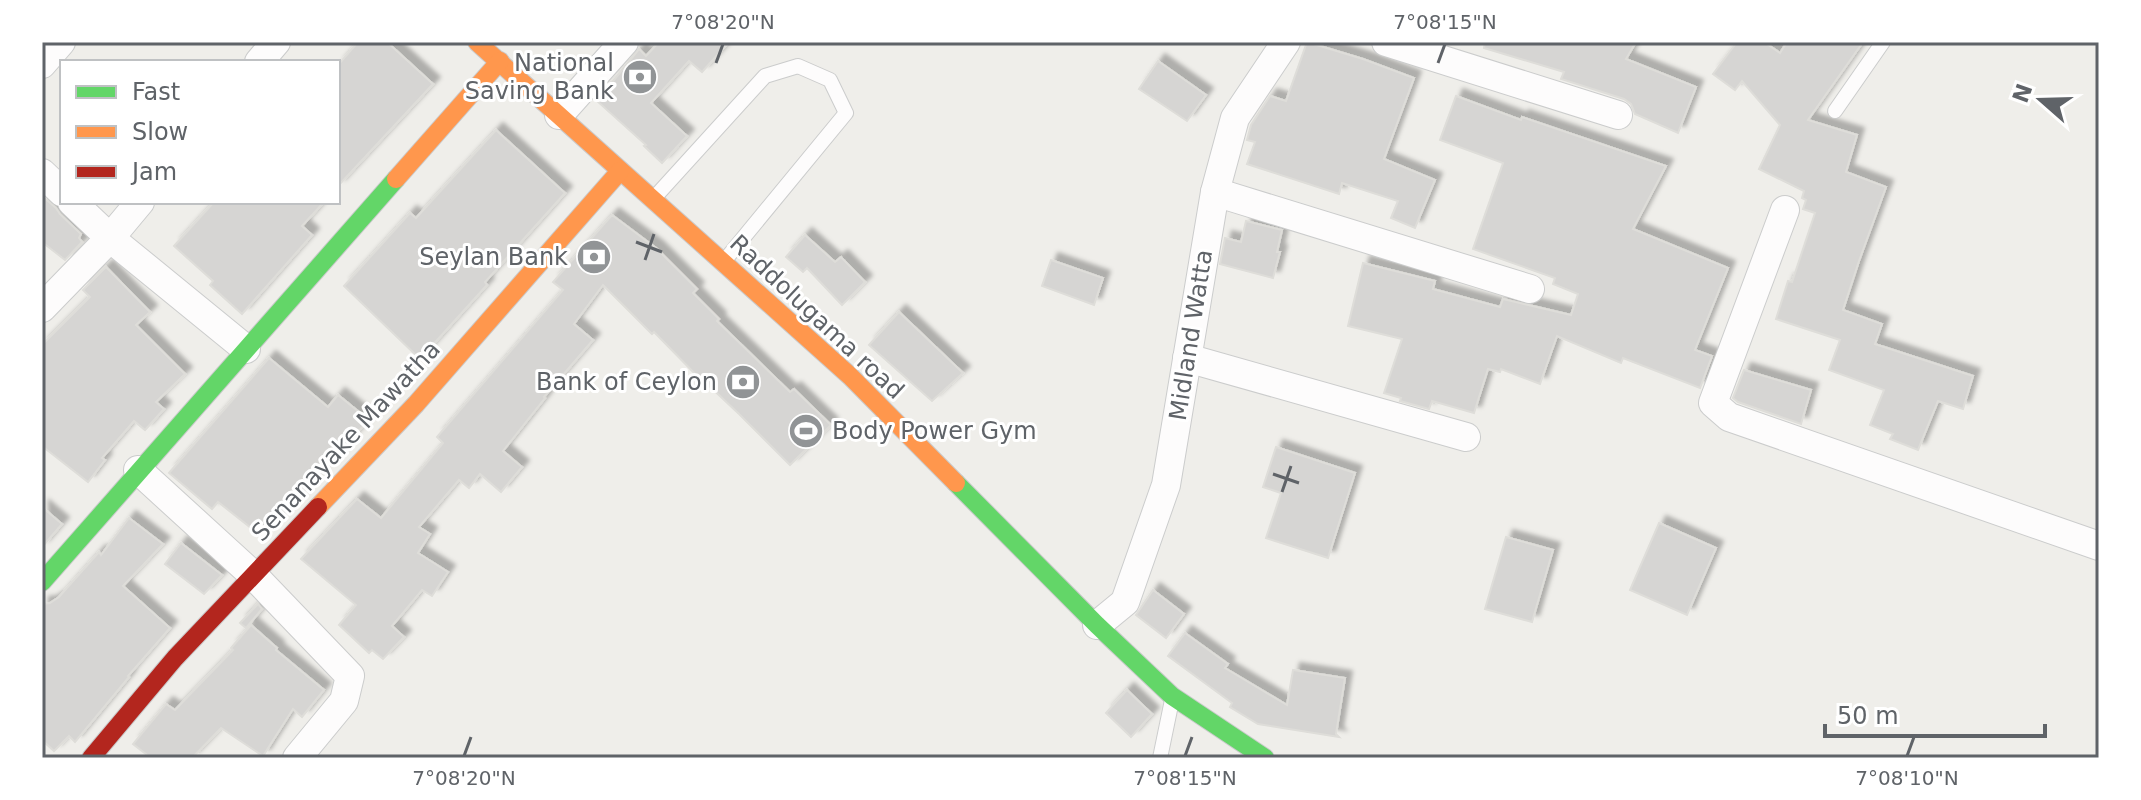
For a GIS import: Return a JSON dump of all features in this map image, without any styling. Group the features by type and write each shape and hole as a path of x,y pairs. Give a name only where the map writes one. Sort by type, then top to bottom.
{"street":[{"path":"42,64 61,42"},
{"path":"261,60 276,42"},
{"name":"Raddolugama road","path":"477,42 850,376 1097,625 1172,696 1254,755"},
{"path":"559,115 624,42"},
{"name":"Midland Watta","path":"1097,625 1125,602 1166,485 1215,192 1235,118 1286,42"},
{"path":"1386,42 1618,115"},
{"path":"42,582 500,61"},
{"name":"Senanayake Mawatha","path":"91,758 175,658 416,404 620,171"},
{"path":"42,173 60,190"},
{"path":"1215,192 1530,289"},
{"path":"74,204 110,238 246,349"},
{"path":"42,308 138,204"},
{"path":"1785,210 1713,403 1729,417 2099,546"},
{"path":"1187,358 1466,437"},
{"path":"138,470 254,576 350,676 344,701 297,758"}],"lane":[{"path":"1835,111 1883,42"},
{"path":"652,200 765,76 798,66 830,80 846,113 723,263"},
{"path":"1160,758 1172,696"}],"building":[{"path":"358,42 387,42 433,84 340,184 340,63"},
{"path":"659,42 729,42 702,72 689,61 651,103 687,136 662,163 597,101 639,49 646,56"},
{"path":"1307,42 1414,78 1384,159 1435,180 1415,228 1391,218 1398,201 1342,183 1339,194 1247,164 1255,142 1247,140 1251,125 1270,96 1286,101"},
{"path":"1485,42 1636,42 1626,59 1696,87 1678,133 1635,114 1631,104 1624,99 1561,79 1564,72 1484,48"},
{"path":"1737,42 1764,42 1780,53 1787,42 1863,42 1808,120 1857,135 1846,172 1886,187 1843,310 1882,324 1875,344 1973,376 1963,409 1938,401 1918,450 1890,439 1893,434 1870,425 1884,390 1829,370 1840,340 1776,319 1815,213 1803,209 1806,200 1802,198 1804,191 1759,169 1780,125 1742,81 1735,90 1713,74"},
{"path":"1158,61 1206,95 1187,121 1139,89"},
{"path":"1456,96 1666,166 1633,229 1728,268 1695,350 1712,356 1700,388 1623,358 1621,363 1557,336 1540,384 1501,369 1500,372 1488,369 1474,413 1432,401 1429,409 1384,393 1402,339 1348,326 1363,263 1435,281 1433,289 1500,307 1503,299 1571,315 1578,294 1553,284 1555,278 1473,249 1503,163 1440,140"},
{"path":"496,130 565,193 420,359 344,286 410,213 416,218"},
{"path":"42,196 81,234 79,238 82,242 65,260 42,242"},
{"path":"212,204 322,204 302,226 312,235 242,314 210,285 213,281 174,246"},
{"path":"612,215 656,248 697,289 693,293 719,319 717,321 790,392 794,389 831,425 790,465 603,285 574,324 593,340 503,451 522,467 501,492 480,474 469,488 459,480 419,527 430,534 418,553 448,572 432,596 422,590 392,626 404,637 383,659 372,650 369,653 339,625 356,605 301,559 357,499 381,518 443,443 437,437 563,290 553,282"},
{"path":"1246,221 1282,230 1273,278 1220,264 1225,238 1241,242"},
{"path":"805,235 835,262 841,257 865,282 842,305 807,268 803,272 786,257"},
{"path":"1051,260 1103,278 1094,305 1042,286"},
{"path":"106,267 150,312 136,325 185,374 156,402 164,409 145,430 134,421 102,458 105,460 88,482 42,446 42,345 90,297 83,290"},
{"path":"899,312 963,373 932,401 869,345"},
{"path":"269,358 328,407 338,395 369,420 260,535 218,502 212,509 169,473"},
{"path":"1744,370 1811,390 1801,424 1733,398"},
{"path":"1276,447 1355,473 1328,558 1266,538 1281,493 1263,487"},
{"path":"42,507 62,524 42,547"},
{"path":"129,518 163,544 123,586 170,628 75,742 69,736 54,751 42,740 42,604 59,597 99,552 101,555"},
{"path":"1659,523 1716,548 1687,615 1630,590"},
{"path":"1506,537 1553,550 1532,622 1485,609"},
{"path":"181,543 222,575 204,594 165,564"},
{"path":"1153,590 1184,614 1166,638 1136,615"},
{"path":"258,604 262,609 246,628 240,623"},
{"path":"251,625 324,690 302,717 293,709 263,756 221,728 192,758 151,758 133,744 166,704 175,710 233,650 231,648"},
{"path":"1185,633 1228,664 1225,668 1287,705 1293,670 1345,678 1336,734 1339,737 1258,724 1230,707 1232,703 1168,656"},
{"path":"1127,690 1152,714 1131,737 1106,713"}],"traffic: fast":[{"path":"42,582 396,179"},
{"path":"956,483 1172,696 1265,758"}],"traffic: slow":[{"path":"477,42 850,376 956,483"},
{"path":"396,179 500,61"},
{"path":"318,507 416,404 620,171"}],"traffic: jam":[{"path":"91,758 175,658 318,507"}],"place":[{"name":"National Saving Bank","path":"640,77"},
{"name":"Seylan Bank","path":"594,257"},
{"name":"Bank of Ceylon","path":"743,382"},
{"name":"Body Power Gym","path":"806,431"}]}
